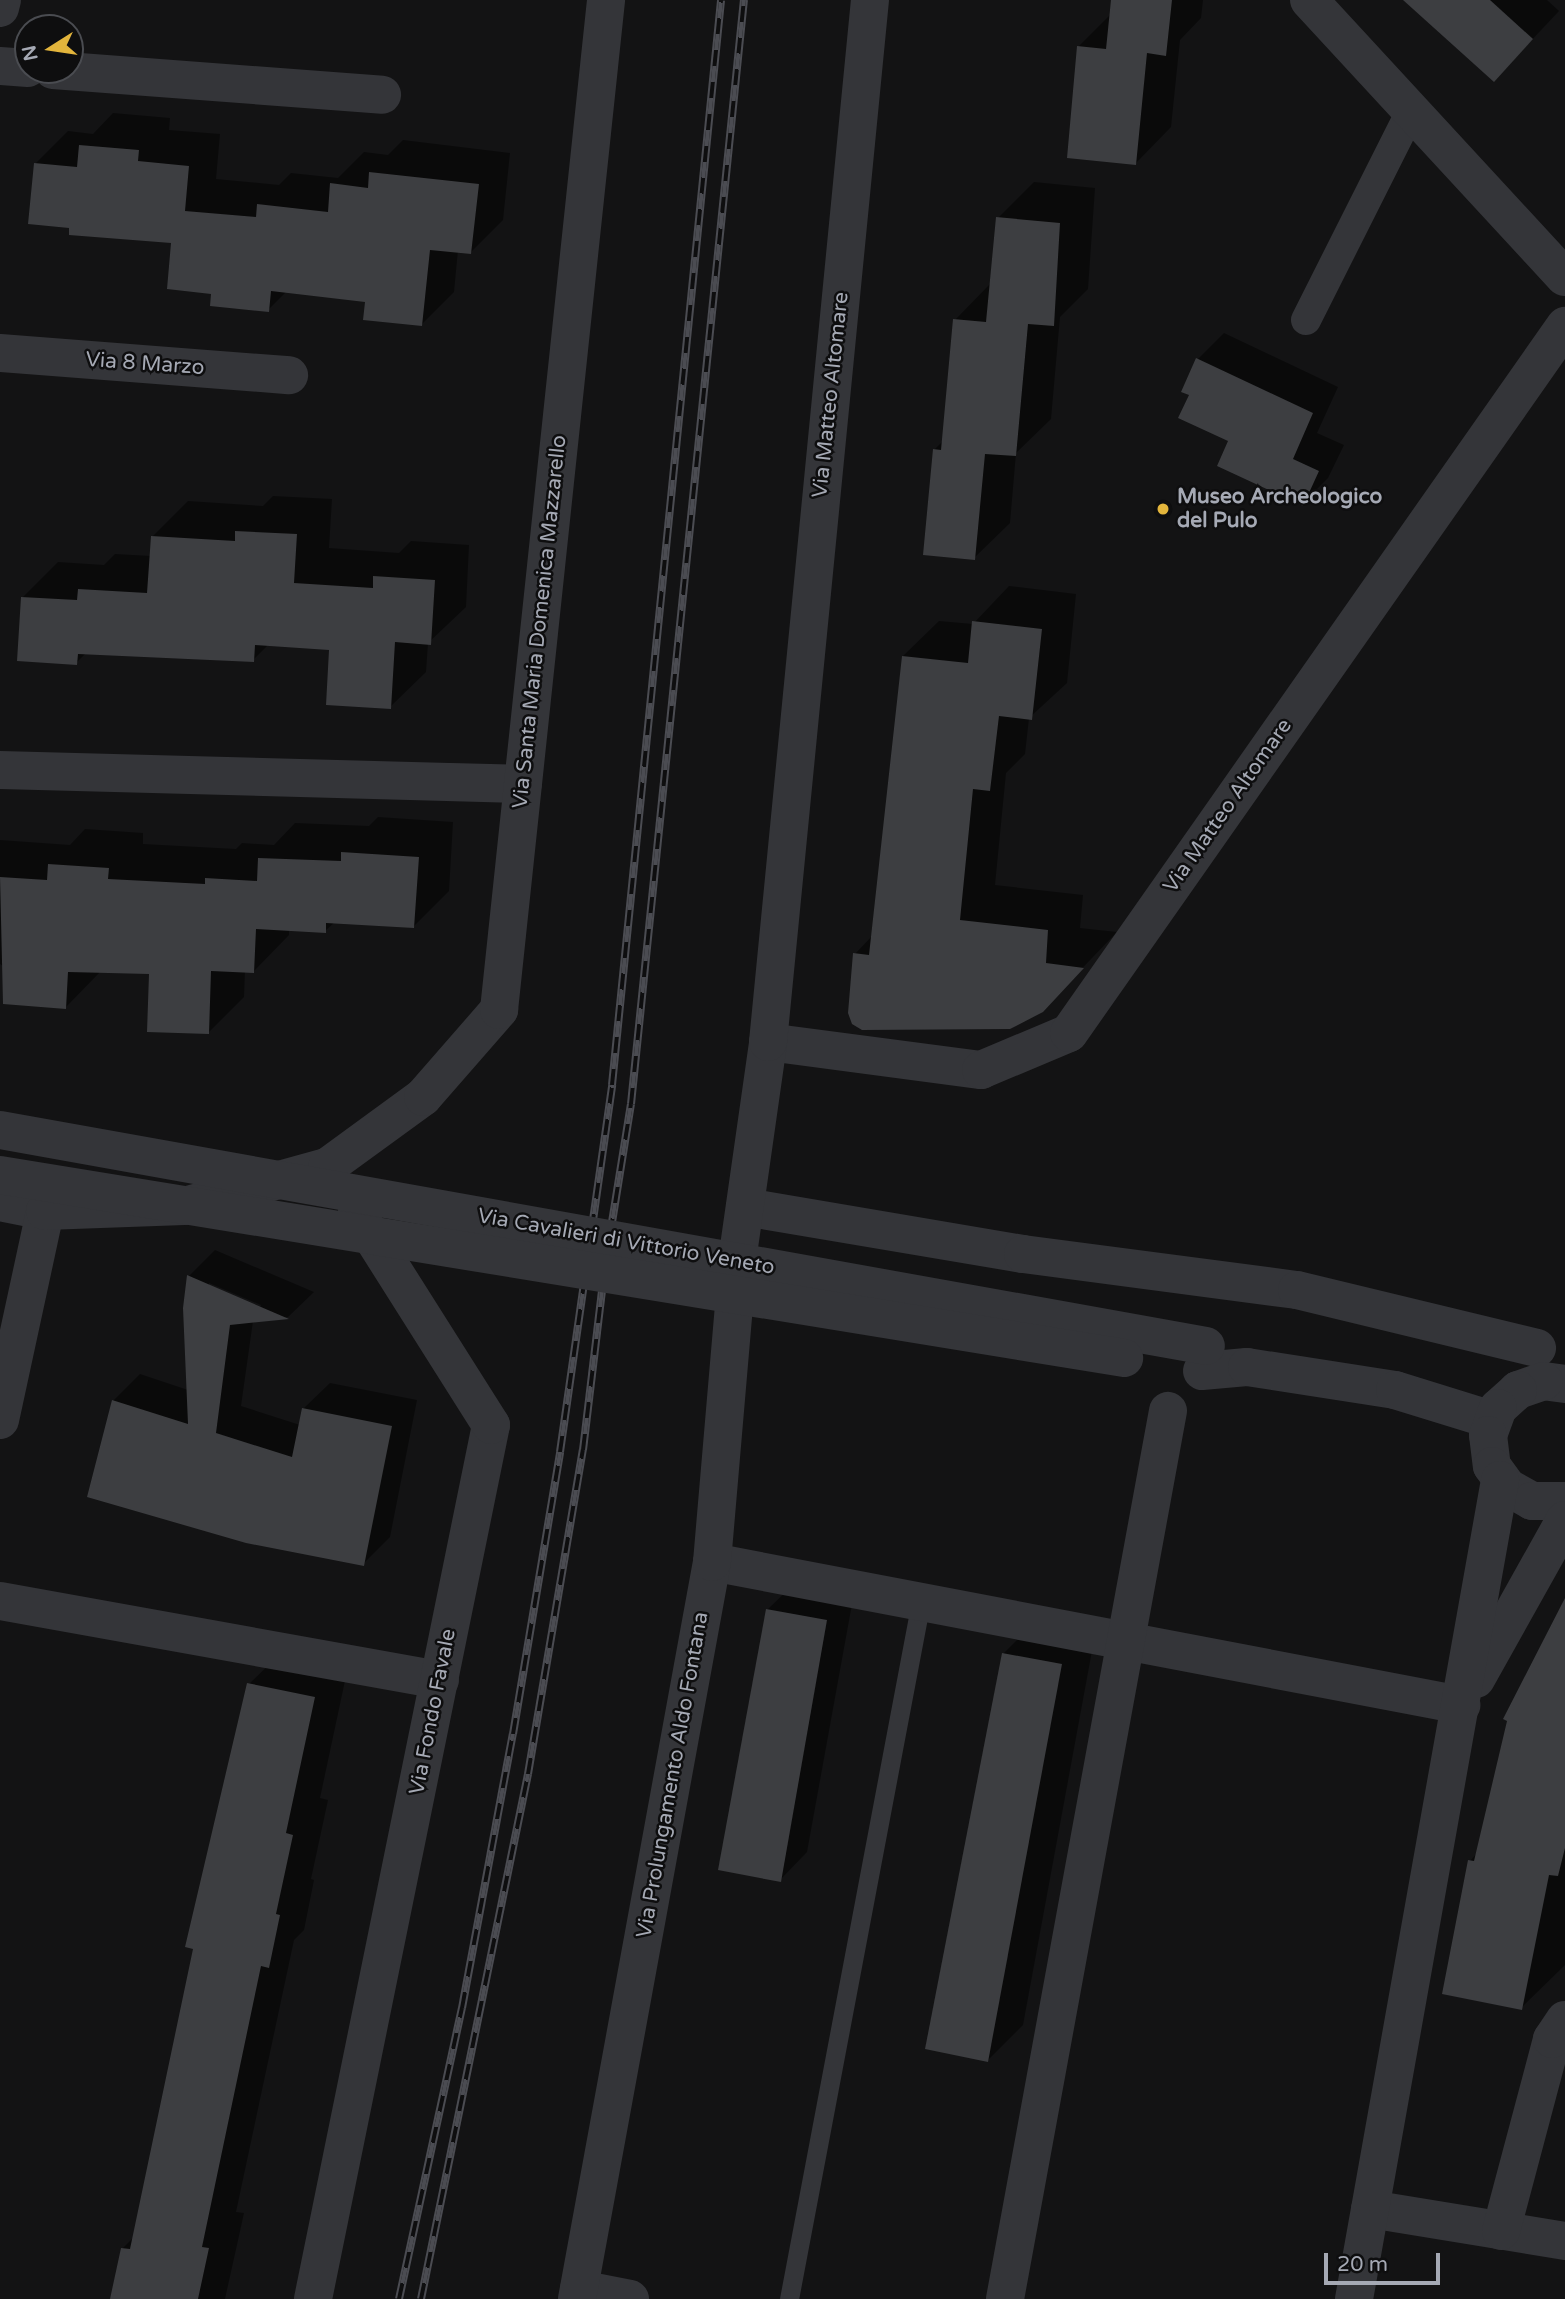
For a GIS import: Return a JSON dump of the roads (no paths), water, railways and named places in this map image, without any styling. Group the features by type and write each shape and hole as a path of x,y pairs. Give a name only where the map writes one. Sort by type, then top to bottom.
{"street":[{"path":"0,8 2,0"},
{"name":"Via Santa Maria Domenica Mazzarello","path":"327,1167 423,1097 499,1010 606,0"},
{"name":"Via Matteo Altomare","path":"739,1247 768,1042 870,0"},
{"path":"1308,0 1565,278"},
{"path":"84,72 382,95"},
{"path":"1306,320 1411,111"},
{"name":"Via Matteo Altomare","path":"768,1042 981,1070 1069,1033 1565,326"},
{"name":"Via 8 Marzo","path":"0,353 289,375"},
{"path":"0,770 523,784"},
{"name":"Via Cavalieri di Vittorio Veneto","path":"0,1130 1204,1359 1395,1390 1492,1420"},
{"path":"0,1202 45,1211 184,1206 327,1167"},
{"name":"Via Fondo Favale","path":"313,2299 491,1424 327,1167"},
{"name":"Via Cavalieri di Vittorio Veneto","path":"0,1175 1204,1359"},
{"path":"745,1207 1023,1254 1297,1290 1537,1348"},
{"path":"0,1420 45,1211"},
{"name":"Via Prolungamento Aldo Fontana","path":"578,2294 712,1562 739,1247"},
{"path":"1354,2299 1500,1480 1488,1451 1492,1420 1518,1390 1544,1381 1565,1384"},
{"path":"1006,2299 1168,1411"},
{"path":"1500,1480 1532,1501 1565,1501"},
{"path":"1461,1705 1565,1520"},
{"path":"712,1562 1461,1705"},
{"path":"0,1601 440,1680"},
{"path":"1501,2231 1552,2039 1565,2020"},
{"path":"1370,2209 1565,2241"},
{"path":"578,2294 630,2299"}],"lane":[{"path":"789,2299 921,1601"}],"railway":[{"path":"399,2299 462,2008 513,1734 560,1452 612,1085 721,0"},
{"path":"421,2299 528,1774 583,1450 605,1266 631,1104 744,0"}],"place":[{"name":"Museo Archeologico del Pulo","path":"1163,509"}]}
